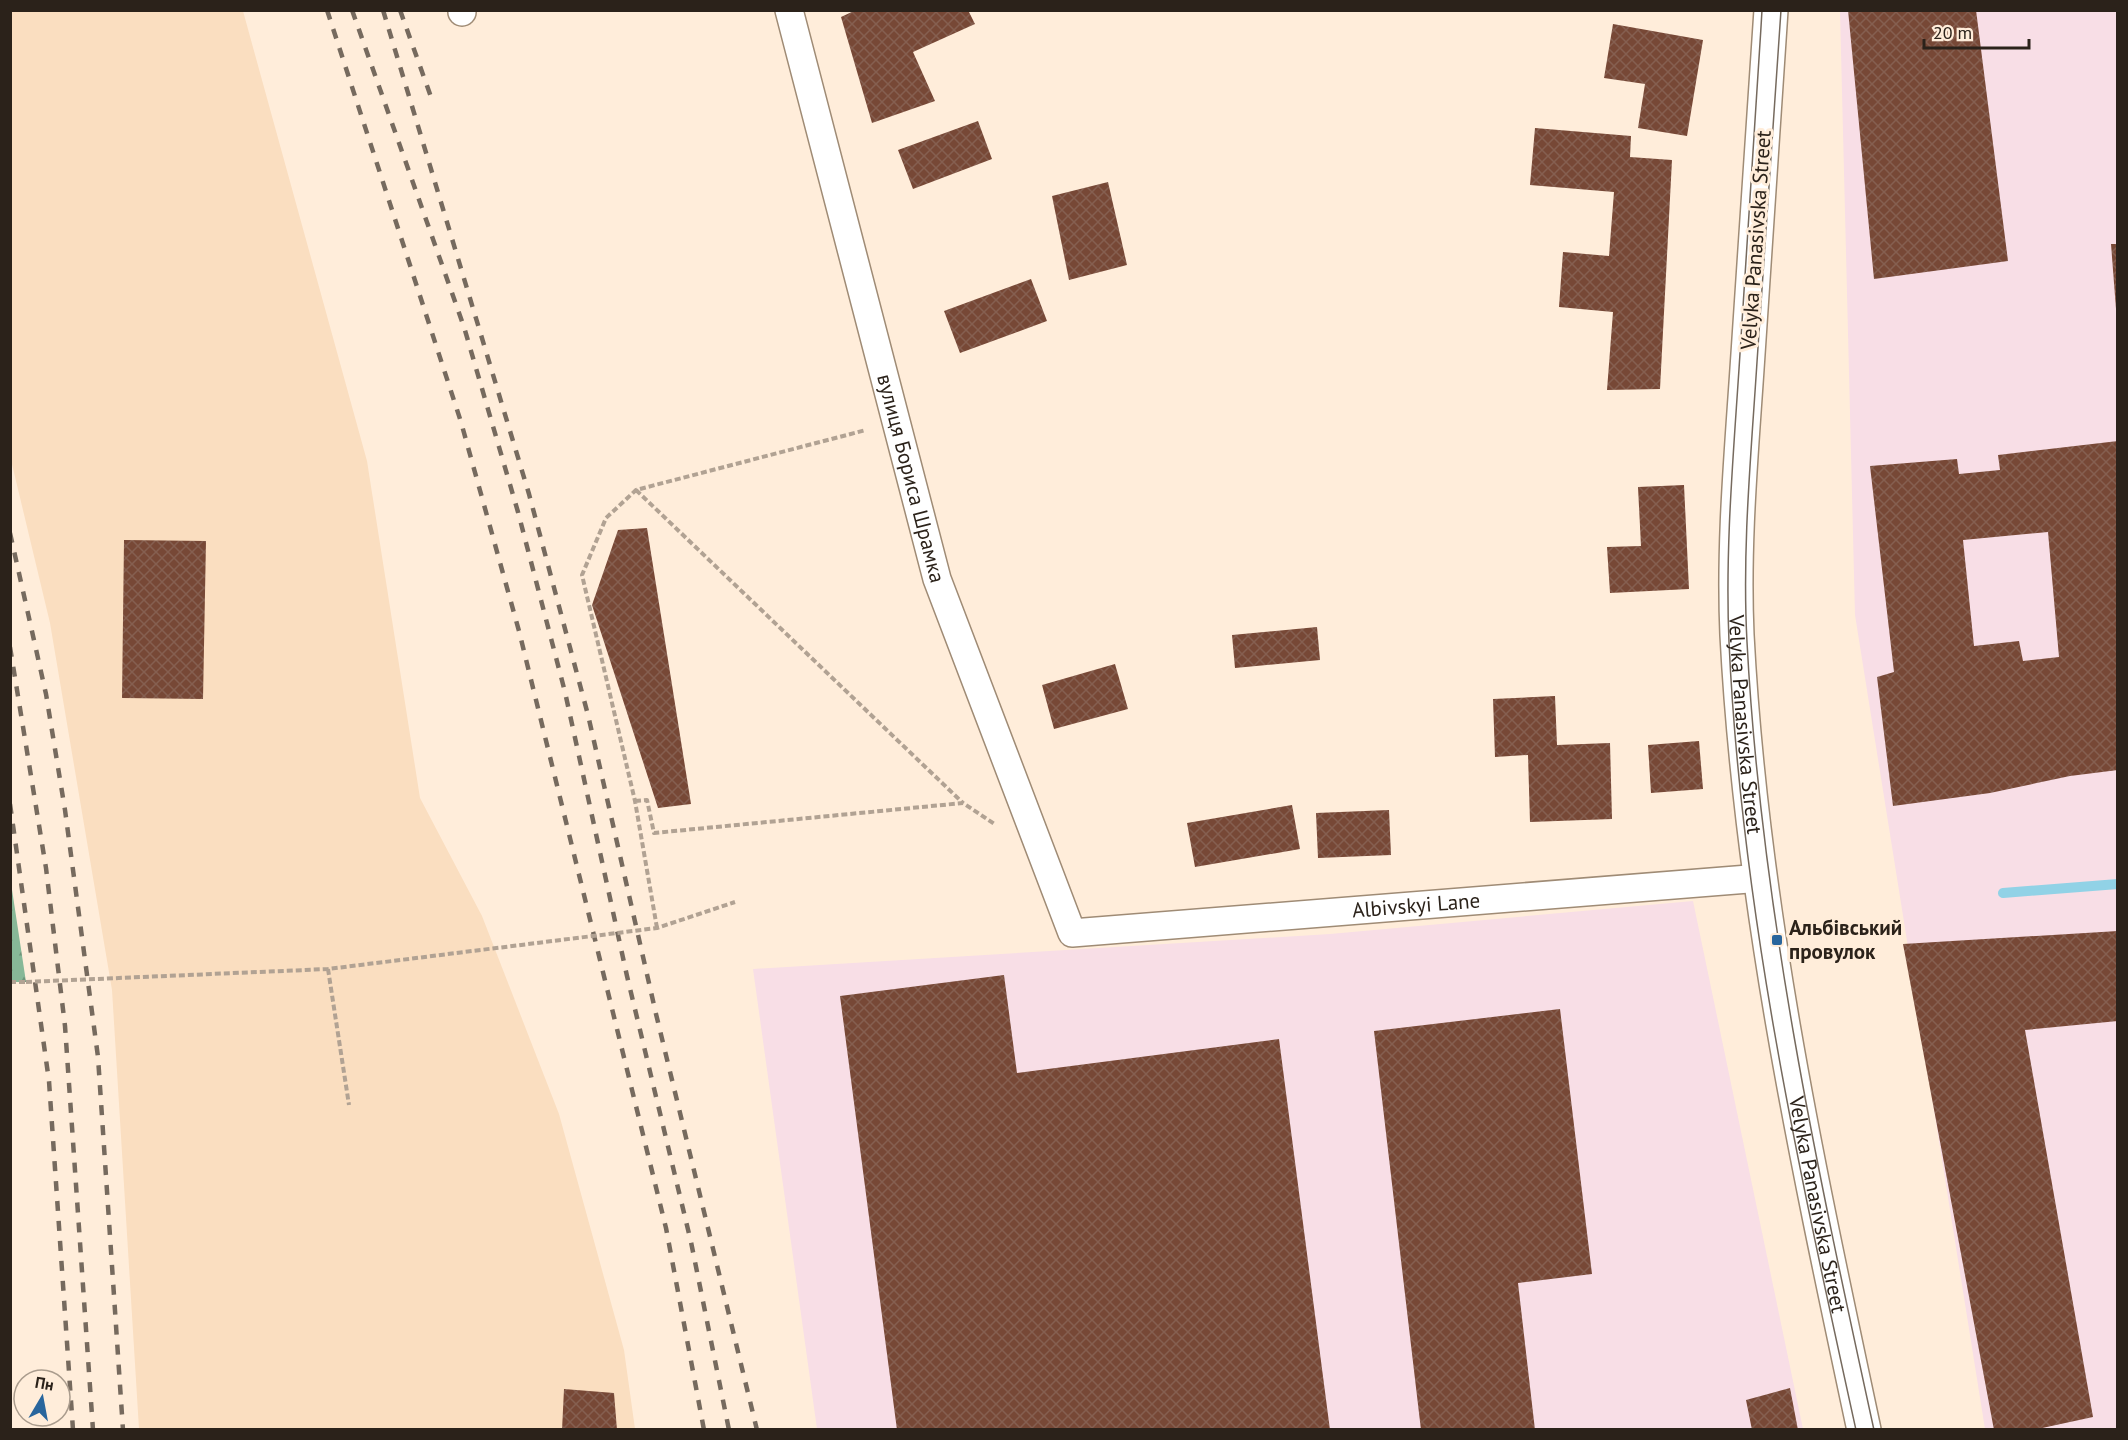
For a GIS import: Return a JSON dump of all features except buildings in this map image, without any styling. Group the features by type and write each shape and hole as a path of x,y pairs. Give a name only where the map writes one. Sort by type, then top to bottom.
{"street":[{"name":"вулиця Бориса Шрамка","path":"789,10 937,579 1072,933"},
{"name":"Velyka Panasivska Street","path":"1771,10 1736,537 1737,634 1751,806 1770,953 1810,1178 1864,1430"},
{"name":"Albivskyi Lane","path":"1072,933 1761,878"}],"path":[{"path":"657,928 635,801 582,574 606,518 636,490 896,423"},
{"path":"636,490 963,803 1000,828"},
{"path":"635,801 647,800 654,833 963,803"},
{"path":"10,982 328,969 657,928 735,902"},
{"path":"328,969 349,1105"}],"shaded area":[{"path":"10,11 243,11 367,461 420,798 482,916 559,1114 624,1350 635,1429 139,1429 112,990 50,623 11,460"},
{"path":"1840,11 2117,11 2117,1429 1985,1429 1855,615"},
{"path":"1693,901 1803,1429 817,1429 753,969 1330,934"}],"green space":[{"path":"11,883 26,982 11,982"}],"waterway":[{"path":"2003,893 2118,884"}],"tram line":[{"path":"1762,10 1732,471 1729,642 1736,742 1759,940 1794,1137 1856,1430"},
{"path":"1781,10 1748,502 1747,642 1754,742 1778,940 1812,1136 1874,1430"}],"railway":[{"path":"327,10 461,422 519,631 666,1228 704,1430"},
{"path":"352,10 464,327 518,512 565,692 627,976 691,1242 729,1430"},
{"path":"383,10 529,494 588,715 656,1014 757,1430"},
{"path":"400,10 431,97"},
{"path":"10,533 46,694 65,810 98,1057 123,1430"},
{"path":"10,647 46,868 65,1026 93,1430"},
{"path":"10,804 49,1081 73,1430"}],"place":[{"name":"Альбівський провулок","path":"1777,940"}]}
